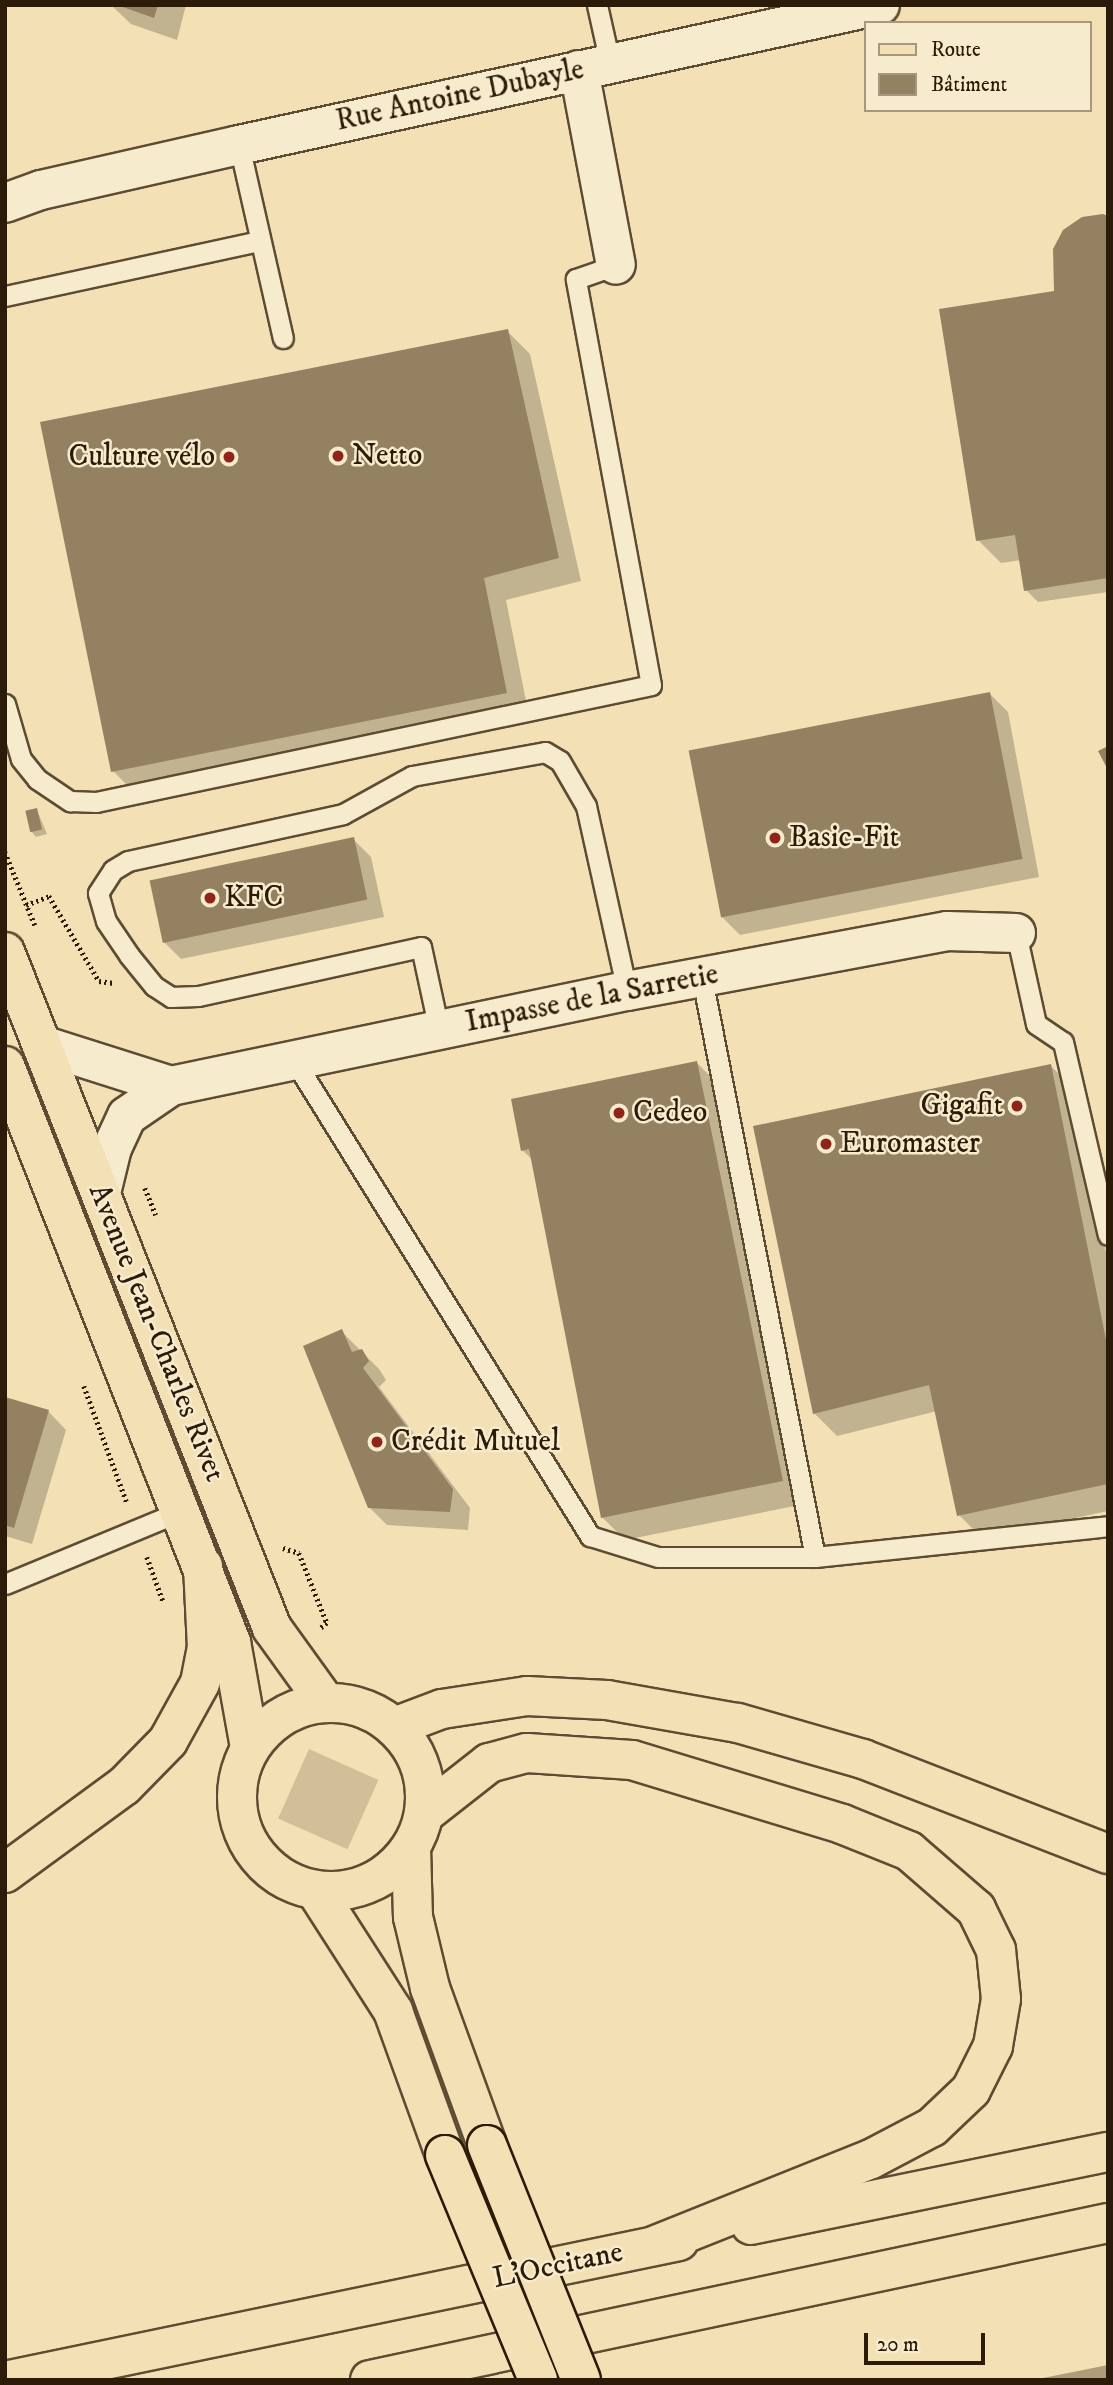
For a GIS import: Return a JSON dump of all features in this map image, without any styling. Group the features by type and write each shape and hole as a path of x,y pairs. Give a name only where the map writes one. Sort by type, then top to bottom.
{"main road":[{"name":"Avenue Jean-Charles Rivet","path":"5,952 272,1628 326,1703"},
{"name":"Avenue Jean-Charles Rivet","path":"5,1066 203,1566 241,1677 250,1748"},
{"path":"5,1873 124,1786 168,1741 197,1696 207,1648 203,1566"},
{"path":"394,1727 442,1709 527,1696 607,1700 738,1723 863,1759 1108,1854"},
{"path":"581,2380 487,2145 430,1988 413,1917 417,1830 424,1783 414,1752 394,1727 351,1705 326,1703 296,1709 270,1725 250,1748 236,1799 240,1825 251,1849 291,1883 316,1891 344,1891 370,1884 393,1868 417,1830 489,1763 527,1753 632,1760 842,1824 909,1851 976,1909 996,1950 1001,1999 993,2046 971,2090 932,2127 871,2159 656,2245"},
{"path":"316,1891 393,2011 444,2155 538,2380"},
{"name":"L'Occitane","path":"9,2380 1108,2152"},
{"path":"370,2380 1108,2223"}],"street":[{"name":"Rue Antoine Dubayle","path":"5,203 23,191 880,5"},
{"path":"595,67 616,265"},
{"name":"Impasse de la Sarretie","path":"171,1086 626,991 947,931 1016,933"},
{"path":"42,1045 171,1086"},
{"path":"101,1193 112,1148 127,1116 171,1086"}],"lane":[{"path":"595,67 597,5"},
{"path":"239,145 283,338"},
{"path":"5,296 260,241"},
{"path":"5,704 21,759 37,779 70,801 96,803 651,685 576,279 616,265"},
{"path":"439,1030 421,947 179,998 154,986 106,921 98,892 113,870 145,856 343,814 412,776 545,751 560,761 586,806 626,991"},
{"path":"1016,933 1036,1024 1063,1042 1108,1235"},
{"path":"702,978 814,1557"},
{"path":"293,1060 590,1536 659,1557 814,1557 1108,1526"},
{"path":"5,1584 181,1511"}],"path":[{"path":"80,1377 165,1609"}],"shaded area":[{"path":"309,1749 378,1780 348,1849 278,1818"},
{"path":"1108,2365 1108,2380 1033,2380"}],"building":[{"path":"117,5 158,5 154,18"},
{"path":"1103,214 1108,216 1108,578 1024,591 1015,535 976,541 939,309 1054,291 1053,249 1063,230 1082,217"},
{"path":"508,329 559,558 484,578 507,693 111,772 40,422"},
{"path":"990,692 1022,859 721,917 689,751"},
{"path":"1108,746 1108,770 1098,751"},
{"path":"37,808 42,829 30,832 25,811"},
{"path":"354,837 367,900 163,943 150,880"},
{"path":"697,1061 783,1481 601,1518 529,1149 521,1151 511,1099"},
{"path":"1051,1064 1108,1350 1108,1484 957,1516 929,1385 813,1414 753,1126"},
{"path":"342,1329 352,1352 362,1349 369,1361 363,1368 453,1489 450,1512 368,1508 303,1346"},
{"path":"5,1397 49,1410 14,1528 5,1525"}],"place":[{"name":"Netto","path":"338,456"},
{"name":"Culture vélo","path":"229,457"},
{"name":"Basic-Fit","path":"775,838"},
{"name":"KFC","path":"210,898"},
{"name":"Gigafit","path":"1017,1106"},
{"name":"Cedeo","path":"619,1113"},
{"name":"Euromaster","path":"826,1144"},
{"name":"Crédit Mutuel","path":"377,1442"}]}
